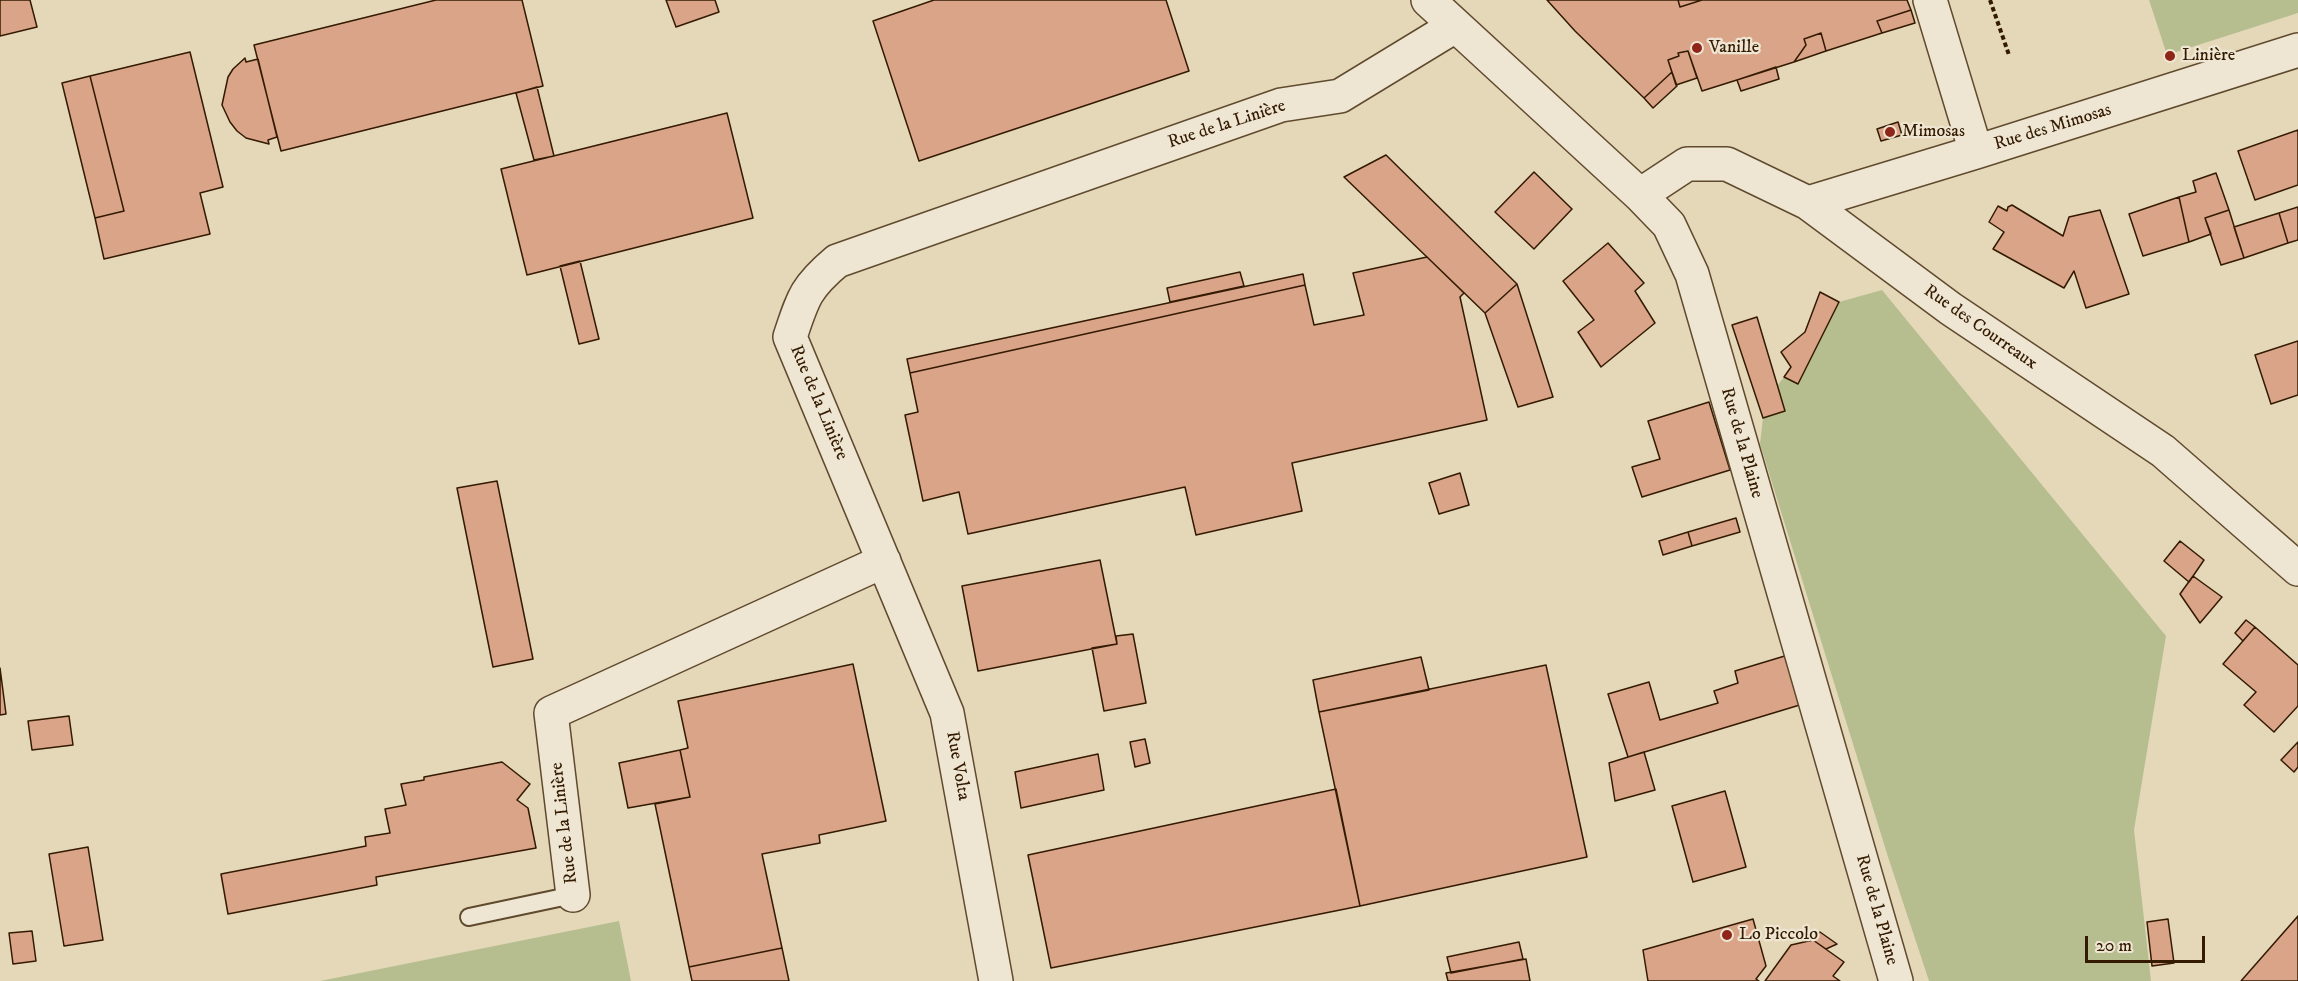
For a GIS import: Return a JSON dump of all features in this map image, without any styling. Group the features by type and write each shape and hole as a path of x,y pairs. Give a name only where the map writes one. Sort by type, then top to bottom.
{"street":[{"name":"Rue de la Plaine","path":"1428,0 1640,195 1669,225 1692,274 1896,981"},
{"path":"1930,0 1976,152"},
{"name":"Rue de la Linière","path":"573,895 551,713 884,561 790,337 802,300 816,279 837,261 1281,105 1340,96 1455,26"},
{"name":"Rue des Mimosas","path":"1808,203 2298,50"},
{"name":"Rue des Courreaux","path":"1640,195 1687,164 1727,164 1808,203 1951,309 2163,451 2298,569"},
{"name":"Rue Volta","path":"884,561 947,713 996,981"}],"lane":[{"name":"Rue de la Linière","path":"469,917 573,895"}],"path":[{"path":"1990,0 2009,55"}],"green space":[{"path":"2149,0 2298,0 2298,13 2167,55"},
{"path":"1882,290 2166,636 2134,830 2151,981 1929,981 1889,860 1760,444 1763,418 1785,410 1777,386 1784,377 1798,383 1839,302"},
{"path":"619,921 631,981 320,981"}],"building":[{"path":"0,0 30,0 37,27 0,36"},
{"path":"436,0 522,0 543,86 281,151 254,45"},
{"path":"666,0 715,0 719,12 676,27"},
{"path":"934,0 1166,0 1189,71 919,161 873,21"},
{"name":"Vanille","path":"1547,0 1678,0 1680,7 1702,0 1907,0 1911,10 1877,21 1882,33 1826,51 1821,33 1804,39 1806,45 1794,62 1702,91 1688,51 1678,53 1679,56 1668,60 1672,72 1644,98 1575,31"},
{"path":"1678,0 1702,0 1680,7"},
{"path":"1911,10 1915,23 1882,33 1877,21"},
{"path":"1821,33 1826,51 1794,62 1806,45 1804,39"},
{"path":"1688,51 1697,78 1676,85 1668,60 1679,56 1678,53"},
{"path":"190,52 223,187 200,193 210,234 104,259 95,218 124,211 90,76"},
{"path":"245,58 246,62 258,59 277,137 268,140 269,144 246,138 237,131 222,105 228,77"},
{"path":"1776,67 1779,79 1741,91 1737,80"},
{"path":"1672,72 1677,86 1653,108 1644,98"},
{"path":"90,76 124,211 95,218 62,83"},
{"path":"537,87 554,156 534,160 516,93"},
{"path":"727,113 753,218 527,275 501,169"},
{"name":"Mimosas","path":"1898,122 1902,135 1881,141 1877,129"},
{"path":"2298,130 2298,185 2255,200 2238,151"},
{"path":"1386,155 1517,284 1485,313 1344,177"},
{"path":"1534,172 1572,209 1534,249 1495,212"},
{"path":"2216,173 2229,210 2205,218 2211,234 2189,242 2179,197 2196,192 2193,181"},
{"path":"2179,197 2189,242 2143,256 2129,214"},
{"path":"2012,205 2063,236 2069,217 2100,210 2129,294 2086,308 2074,271 2064,288 1993,249 2004,232 1989,222 1998,206 2007,211"},
{"path":"2298,207 2298,240 2288,243 2279,213"},
{"path":"2229,210 2244,258 2221,265 2205,218"},
{"path":"2279,213 2288,243 2244,258 2234,227"},
{"path":"1608,243 1644,283 1635,291 1655,323 1601,367 1578,332 1594,320 1563,281"},
{"path":"1427,257 1464,293 1460,297 1487,420 1292,463 1302,511 1196,535 1185,487 968,534 959,492 923,501 905,415 918,412 910,373 1305,285 1314,325 1364,315 1353,273"},
{"path":"580,261 599,339 579,344 560,266"},
{"path":"1240,272 1244,286 1170,302 1167,288"},
{"path":"1303,274 1305,285 910,373 907,359"},
{"path":"1517,284 1553,397 1518,407 1485,313"},
{"path":"1820,292 1839,302 1798,384 1784,377 1791,367 1781,352 1805,332"},
{"path":"1757,317 1785,411 1763,418 1732,325"},
{"path":"2298,341 2298,395 2271,404 2255,355"},
{"path":"1709,402 1730,470 1642,497 1632,467 1660,459 1648,421"},
{"path":"1460,473 1469,505 1439,514 1429,483"},
{"path":"497,481 533,659 493,667 457,488"},
{"path":"1736,518 1740,532 1692,546 1688,532"},
{"path":"1688,532 1692,546 1663,555 1659,541"},
{"path":"2180,541 2204,560 2189,582 2164,561"},
{"path":"1100,560 1117,644 978,671 962,586"},
{"path":"2193,576 2222,597 2200,623 2180,594"},
{"path":"2246,620 2255,627 2243,641 2235,633"},
{"path":"2255,627 2298,665 2298,706 2274,732 2244,705 2256,692 2223,664"},
{"path":"1133,634 1146,703 1104,711 1092,648 1117,644 1116,636"},
{"path":"1788,655 1803,704 1628,757 1608,694 1649,682 1660,720 1718,703 1714,691 1738,683 1735,671"},
{"path":"1421,657 1429,690 1319,712 1313,680"},
{"path":"853,664 886,821 819,835 820,843 762,854 782,948 689,967 655,804 690,797 680,750 688,748 678,701"},
{"path":"1546,665 1587,857 1360,906 1319,712"},
{"path":"0,668 6,714 0,715"},
{"path":"69,716 73,745 32,750 28,721"},
{"path":"1145,739 1150,763 1135,767 1130,742"},
{"path":"2298,742 2298,767 2294,772 2281,760"},
{"path":"680,750 690,797 628,808 619,763"},
{"path":"1644,752 1655,790 1615,801 1609,763"},
{"path":"1098,754 1104,790 1021,808 1015,772"},
{"path":"502,762 530,784 517,800 528,808 536,848 376,877 377,885 228,914 221,874 366,846 365,837 390,833 385,809 406,805 401,784 424,780 424,777"},
{"path":"1336,789 1360,906 1051,968 1028,855"},
{"path":"1725,791 1746,867 1693,882 1672,806"},
{"path":"88,847 103,940 64,946 49,854"},
{"path":"2298,916 2298,981 2241,981"},
{"name":"Lo Piccolo","path":"1753,919 1766,966 1756,979 1759,981 1648,981 1643,950"},
{"path":"2168,919 2174,963 2152,966 2147,922"},
{"path":"32,931 36,961 13,964 9,933"},
{"path":"1820,932 1837,944 1826,949 1813,940"},
{"name":"Lo Piccolo","path":"1813,940 1844,962 1833,976 1840,981 1765,981 1791,945"},
{"path":"1519,942 1523,959 1451,973 1447,957"},
{"path":"782,948 789,981 692,981 689,967"},
{"path":"1526,959 1530,981 1448,981 1446,973"}],"place":[{"name":"Vanille","path":"1697,48"},
{"name":"Linière","path":"2170,56"},
{"name":"Mimosas","path":"1890,132"},
{"name":"Lo Piccolo","path":"1727,935"}]}
